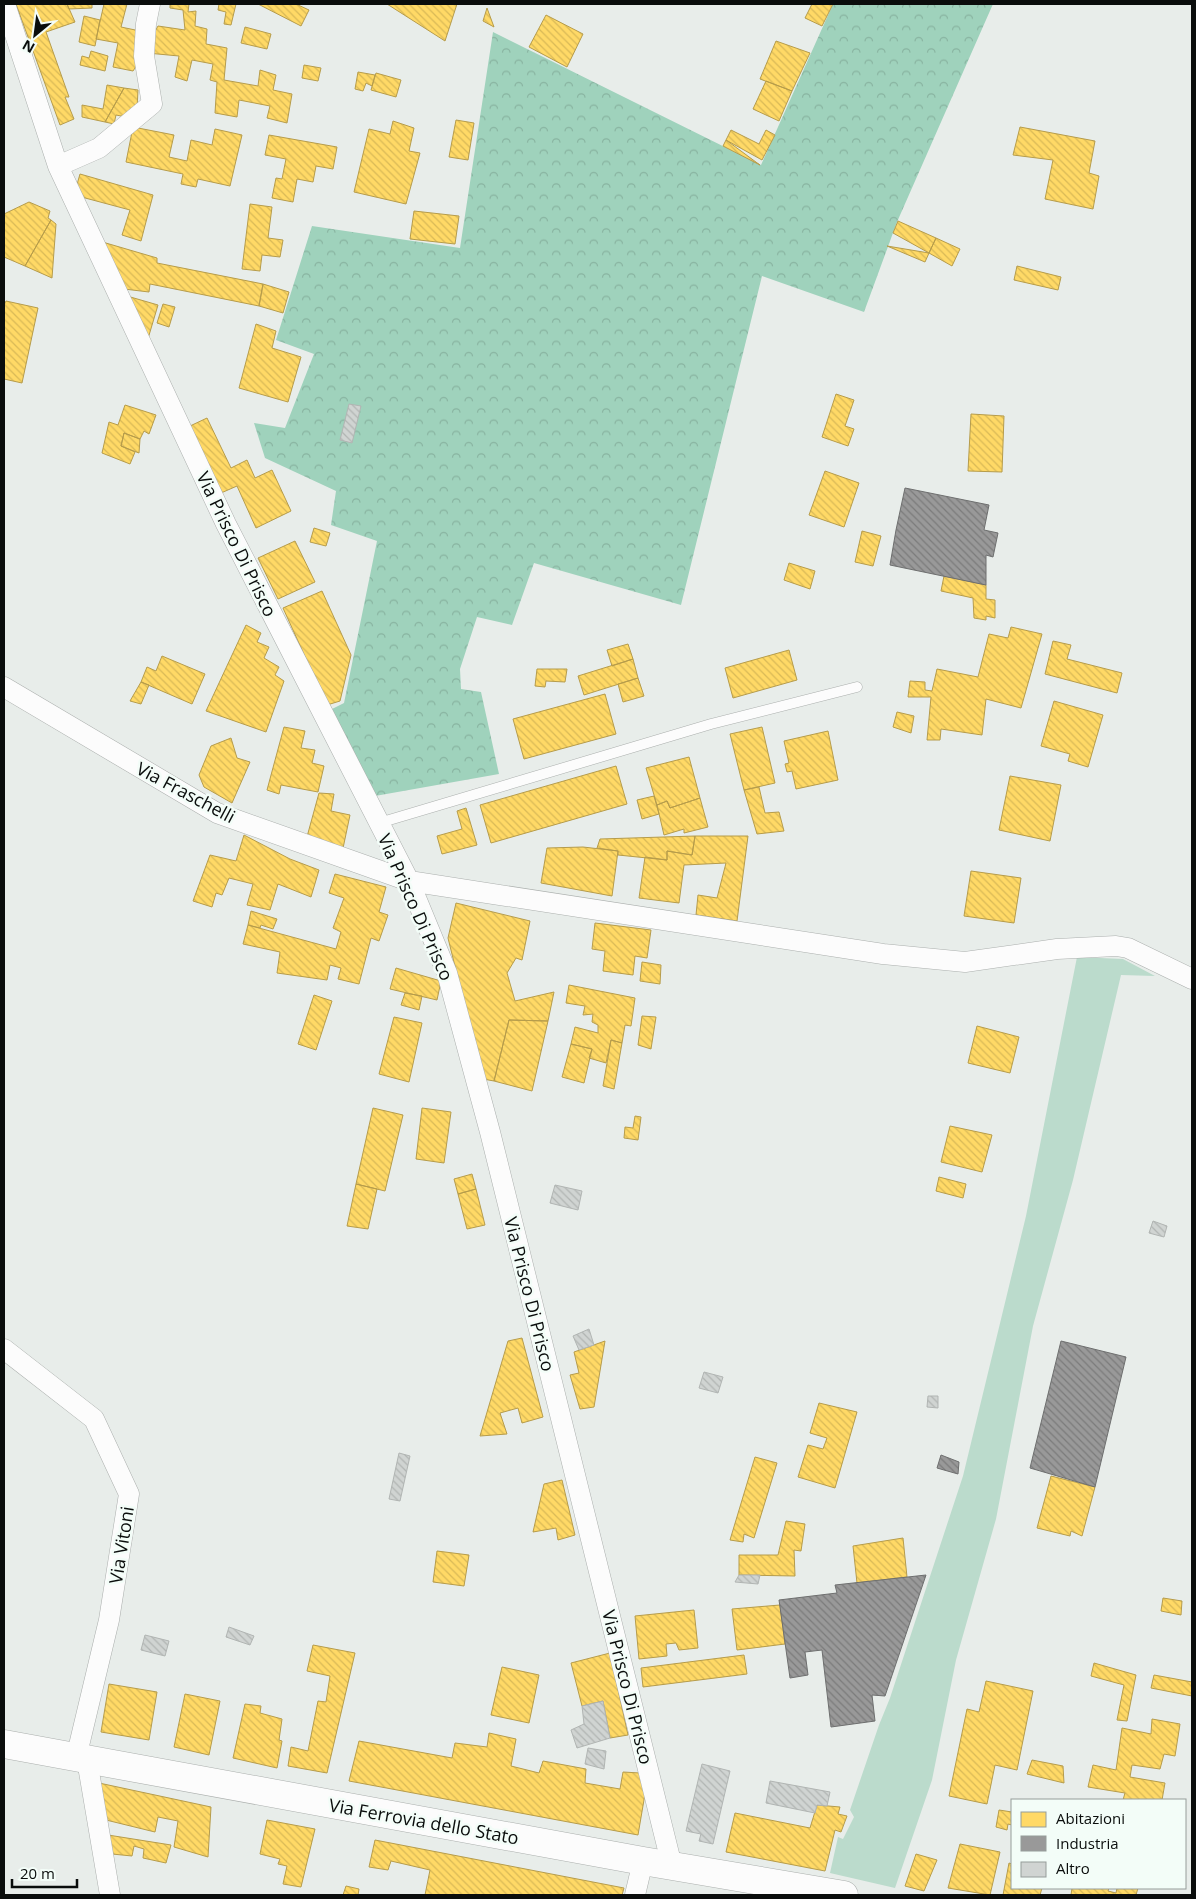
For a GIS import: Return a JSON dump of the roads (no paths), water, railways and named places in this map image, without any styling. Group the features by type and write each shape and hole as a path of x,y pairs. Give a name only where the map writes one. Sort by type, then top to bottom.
{"main road":[{"name":"Via Ferrovia dello Stato","path":"4,1744 672,1866 844,1895"}],"street":[{"name":"Via Prisco Di Prisco","path":"5,4 58,166 226,524 409,882 447,973 475,1076 672,1866"},
{"path":"58,166 99,148 152,104 144,56 146,24 150,4"},
{"name":"Via Fraschelli","path":"4,686 217,813 409,882 883,954 965,962 1057,949 1116,946 1128,948 1192,979"},
{"name":"Via Vitoni","path":"4,1349 94,1419 129,1494 109,1620 81,1759"},
{"path":"81,1759 110,1895"},
{"path":"635,1895 642,1860"}],"lane":[{"path":"379,823 711,724 857,687"}]}
